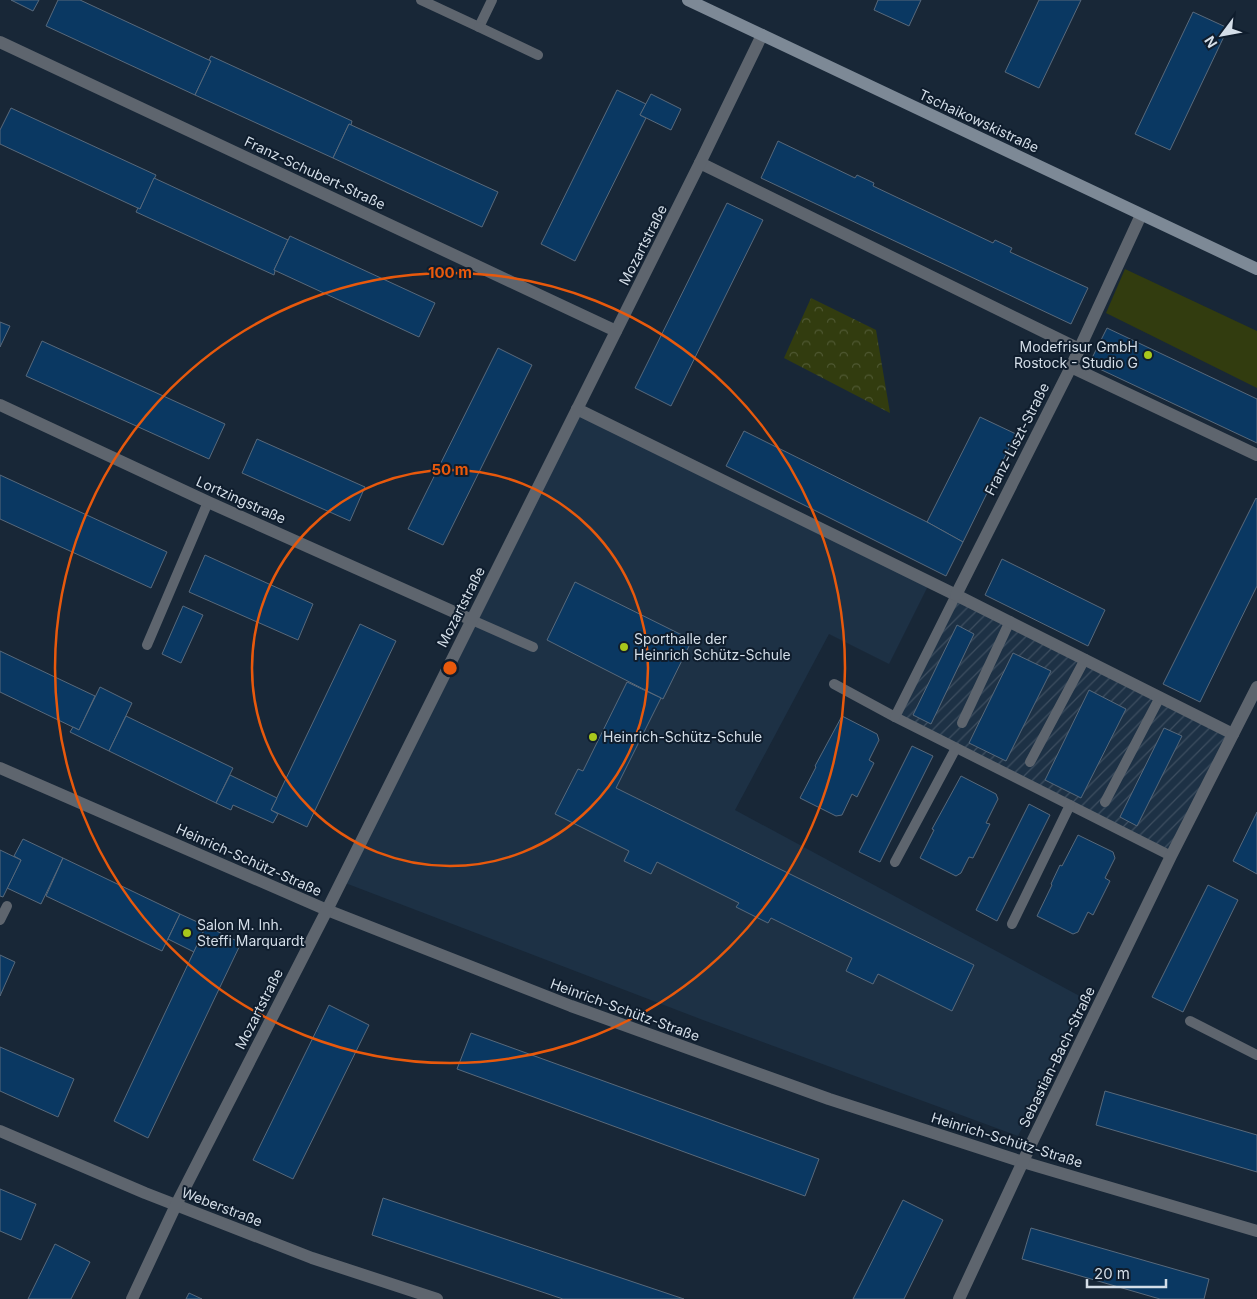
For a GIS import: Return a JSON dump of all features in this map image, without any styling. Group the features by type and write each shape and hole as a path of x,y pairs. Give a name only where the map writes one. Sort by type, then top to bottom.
{"street":[{"name":"Tschaikowskistraße","path":"688,0 1257,269"},
{"name":"Mozartstraße","path":"132,1299 176,1205 327,910 762,35"},
{"name":"Franz-Schubert-Straße","path":"0,42 616,331"},
{"path":"700,163 1079,349"},
{"name":"Franz-Liszt-Straße","path":"956,595 1079,349 1141,215"},
{"path":"1070,367 1257,455"},
{"name":"Lortzingstraße","path":"0,405 208,502 472,620"},
{"path":"577,409 1010,621 1233,734"},
{"name":"Sebastian-Bach-Straße","path":"959,1299 1171,856 1257,687"},
{"name":"Heinrich-Schütz-Straße","path":"0,768 327,910 562,1003 829,1099 1024,1162 1257,1230"},
{"name":"Weberstraße","path":"0,1131 176,1205 312,1258 437,1299"}],"lane":[{"path":"421,0 538,55"},
{"path":"479,27 492,0"},
{"path":"147,645 208,502"},
{"path":"895,717 956,595"},
{"path":"472,620 533,647"},
{"path":"962,723 1010,621"},
{"path":"1030,762 1084,659"},
{"path":"834,684 895,717 1171,856"},
{"path":"1104,802 1160,697"},
{"path":"895,862 956,748"},
{"path":"1012,924 1070,805"},
{"path":"0,920 7,906"},
{"path":"1190,1021 1257,1055"}],"shaded area":[{"name":"Heinrich-Schütz-Schule","path":"577,409 930,582 889,664 829,634 735,810 1087,1000 1018,1136 703,1020 340,881"},
{"path":"956,595 1233,734 1171,856 895,717"}],"green space":[{"path":"1125,269 1257,331 1257,388 1106,313"},
{"path":"811,298 876,330 890,413 784,358"}],"building":[{"path":"11,0 39,0 33,11"},
{"path":"58,0 80,0 211,61 195,95 46,26"},
{"path":"878,0 921,0 909,26 874,10"},
{"path":"1039,0 1081,0 1039,88 1005,72"},
{"path":"1193,12 1228,28 1170,150 1135,134"},
{"path":"211,56 352,121 333,158 195,95 211,61 209,60"},
{"path":"617,90 646,104 640,115 646,118 575,261 541,244"},
{"path":"651,94 681,109 671,130 640,115"},
{"path":"11,108 156,175 140,209 0,144 0,130"},
{"path":"349,124 498,192 482,227 333,158"},
{"path":"778,141 855,178 857,175 874,183 873,186 993,243 995,240 1012,248 1010,252 1088,288 1071,324 761,178"},
{"path":"154,178 288,240 274,270 274,275 136,212 138,208 140,209"},
{"path":"727,203 763,220 671,406 635,388"},
{"path":"290,236 435,303 419,337 274,270"},
{"path":"0,322 10,326 0,347"},
{"path":"1107,328 1257,399 1257,443 1089,364"},
{"path":"42,341 225,424 209,459 26,376"},
{"path":"498,348 532,365 443,545 408,529"},
{"path":"980,417 1016,434 963,542 927,522"},
{"path":"744,431 927,522 963,542 946,576 726,466"},
{"path":"257,439 365,487 350,521 242,473"},
{"path":"0,475 167,552 151,588 0,519"},
{"path":"1256,498 1257,586 1200,702 1163,684"},
{"path":"205,555 313,604 298,640 189,592"},
{"path":"1002,559 1105,610 1088,646 985,595"},
{"name":"Sporthalle der Heinrich Schütz-Schule","path":"575,582 692,640 663,699 547,640"},
{"path":"183,606 203,615 181,663 162,654"},
{"path":"360,624 396,641 307,827 271,810"},
{"path":"957,625 974,634 931,724 913,715"},
{"path":"0,651 95,696 79,730 0,692"},
{"path":"1013,653 1051,671 1006,761 969,743"},
{"path":"627,682 661,698 616,788 974,965 952,1011 878,974 873,984 846,971 852,958 771,918 768,923 736,907 739,903 657,862 651,874 624,861 629,851 555,814 578,769 583,771"},
{"path":"100,687 132,703 109,751 70,732 73,727 79,730"},
{"path":"1089,690 1126,709 1081,798 1045,780"},
{"path":"126,716 233,768 216,803 109,751"},
{"path":"842,716 877,734 879,740 869,760 874,763 857,797 852,794 842,815 836,816 800,798"},
{"path":"1164,728 1182,736 1137,826 1120,817"},
{"path":"912,746 933,756 880,862 859,852"},
{"path":"230,775 277,798 271,810 278,814 273,823 233,805 231,810 216,803"},
{"path":"961,776 996,794 998,799 986,823 990,824 973,858 969,857 961,873 956,876 920,858 934,830 932,829"},
{"path":"1029,804 1050,815 997,921 976,910"},
{"path":"1257,812 1257,874 1233,861"},
{"path":"1078,835 1113,852 1115,858 1105,878 1110,881 1093,915 1088,912 1078,932 1073,934 1037,916 1060,865 1062,866"},
{"path":"23,839 63,858 41,904 7,888 21,860 14,856"},
{"path":"0,850 21,860 3,897 0,896"},
{"path":"63,858 180,914 162,951 46,896"},
{"path":"1208,885 1238,900 1183,1012 1152,997"},
{"name":"Salon M. Inh. Steffi Marquardt","path":"180,914 206,926 194,952 168,939"},
{"path":"206,926 241,943 148,1138 114,1121"},
{"path":"0,955 15,962 0,996"},
{"path":"329,1005 369,1025 293,1179 253,1160"},
{"path":"471,1033 819,1159 805,1196 457,1069"},
{"path":"0,1047 74,1079 58,1117 0,1091"},
{"path":"1105,1091 1257,1135 1257,1172 1096,1125"},
{"path":"0,1189 36,1204 21,1240 0,1231"},
{"path":"383,1198 684,1299 563,1299 372,1235"},
{"path":"903,1200 943,1220 904,1299 853,1299"},
{"path":"1031,1228 1209,1279 1204,1299 1160,1299 1022,1259"},
{"path":"55,1244 90,1262 71,1299 28,1299"},
{"path":"189,1293 202,1299 186,1299"}],"place":[{"name":"Modefrisur GmbH Rostock - Studio G","path":"1148,355"},
{"name":"Sporthalle der Heinrich Schütz-Schule","path":"624,647"},
{"name":"Heinrich-Schütz-Schule","path":"593,737"},
{"name":"Salon M. Inh. Steffi Marquardt","path":"187,933"}]}
